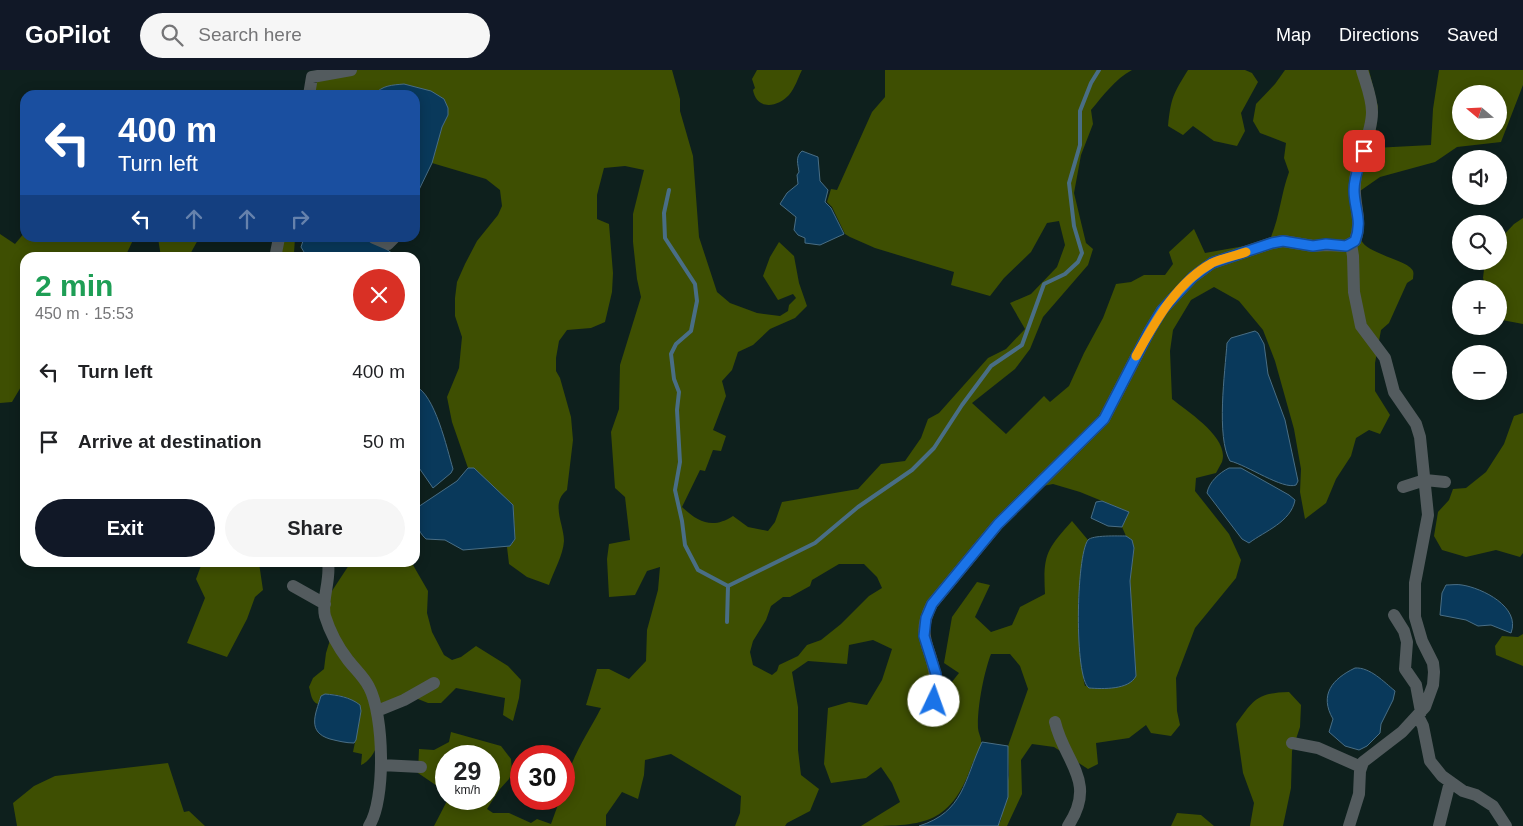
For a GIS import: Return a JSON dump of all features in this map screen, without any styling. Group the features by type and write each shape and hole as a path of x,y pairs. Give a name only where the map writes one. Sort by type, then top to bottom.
{"street":[{"path":"309,90 311,73 351,70"},
{"path":"932,714 936,674 924,636 926,618 932,604 998,524 1104,419 1150,330 1168,304 1193,277 1212,263 1222,259 1283,241 1313,246 1351,244 1355,241 1359,223 1354,190 1355,174 1364,151 1372,111 1362,70"},
{"path":"1349,826 1359,794 1361,767 1366,758 1396,737 1419,714 1429,695 1434,672 1417,628 1414,598 1422,541 1428,515 1420,437 1416,424 1397,398 1385,358 1365,332 1359,320 1354,292 1351,244"},
{"path":"1403,487 1425,480 1446,482"},
{"path":"328,567 329,580 324,613 336,642 371,690 380,721 381,765 376,810 369,826"},
{"path":"293,586 325,604"},
{"path":"1394,615 1404,631 1407,642 1404,665 1416,685 1419,714 1430,760 1442,776 1450,782 1463,791 1476,795 1493,806 1506,826"},
{"path":"377,711 404,700 434,683"},
{"path":"1055,722 1057,732 1078,776 1078,805 1068,826"},
{"path":"1292,743 1318,748 1361,767"},
{"path":"381,765 421,768"},
{"path":"1439,826 1450,782"}],"green space":[{"path":"320,70 672,70 680,99 680,111 693,156 699,237 717,292 730,303 757,313 780,316 788,311 789,305 796,298 793,294 778,300 763,276 770,257 779,242 794,256 799,283 807,306 795,318 770,329 753,345 738,352 732,370 722,381 726,396 713,430 726,436 721,451 713,450 705,471 700,470 682,507 694,517 706,522 719,522 733,516 748,527 768,531 775,522 782,502 858,489 881,464 905,461 921,438 928,419 939,413 988,358 1006,349 1025,329 1010,303 1031,294 1057,267 1065,245 1059,221 1047,223 1031,252 1004,278 990,296 951,285 954,272 875,248 845,234 832,207 827,202 831,189 837,190 872,112 885,97 885,70 1132,70 1115,83 1091,110 1093,124 1081,155 1074,193 1086,243 1093,249 1088,265 1043,317 1030,349 1015,369 972,403 1006,434 1044,396 1050,402 1069,386 1103,318 1116,284 1131,282 1144,275 1165,275 1173,264 1169,252 1194,229 1205,253 1250,245 1271,237 1289,172 1284,158 1286,143 1260,133 1253,121 1256,104 1285,70 1369,70 1378,107 1374,148 1431,145 1433,109 1439,70 1523,70 1523,85 1508,124 1508,85 1452,85 1452,140 1502,140 1501,142 1457,147 1435,162 1380,177 1350,198 1355,227 1363,243 1374,251 1410,267 1413,272 1413,279 1407,283 1389,323 1381,330 1375,363 1375,391 1390,415 1380,434 1369,430 1356,438 1351,456 1336,479 1326,503 1305,519 1300,492 1301,469 1294,429 1275,361 1263,330 1239,301 1214,287 1191,300 1173,330 1170,351 1172,399 1206,426 1220,444 1223,453 1222,462 1216,473 1196,478 1195,491 1229,534 1241,560 1236,578 1195,628 1176,678 1177,711 1180,725 1171,736 1151,733 1146,725 1129,738 1096,743 1098,764 1088,769 1054,747 1032,744 1021,760 1022,794 1007,826 998,826 1001,820 1009,775 1008,746 1028,689 1020,666 1010,654 991,654 980,701 978,728 981,746 963,786 953,801 943,812 931,819 917,823 861,826 900,802 892,783 881,767 866,778 831,783 824,764 828,708 849,702 867,705 882,680 892,649 873,640 849,645 847,664 808,661 792,672 798,707 798,750 801,775 819,789 810,811 787,823 785,826 735,826 740,813 741,796 671,754 645,760 644,775 638,799 622,792 606,815 606,826 434,826 442,810 488,810 493,813 509,813 531,823 537,819 551,824 556,810 575,810 575,757 601,708 586,705 597,669 609,669 629,679 646,661 647,630 658,590 660,567 647,571 635,595 609,597 607,559 609,544 630,540 625,497 615,488 611,432 619,409 620,365 641,297 633,242 633,214 644,170 625,166 604,168 597,195 597,219 609,224 613,273 612,292 605,322 591,328 567,330 559,341 556,371 560,378 571,417 573,440 567,490 559,501 559,514 564,541 560,558 549,585 527,577 509,564 507,547 515,539 513,505 471,468 468,468 452,422 447,397 459,368 462,337 455,316 457,282 477,241 498,215 502,206 500,190 486,179 432,163 442,127 448,115 431,91 314,90","holes":["1053,484 1080,492 1129,512 1122,527 1126,536 1132,540 1134,548 1130,581 1136,676 1085,686 1079,647 1078,611 1081,575 1088,540 1072,521 1057,539 1048,554 1045,570 1045,594 1020,607 1012,625 991,632 975,617 990,585 977,582 952,617 944,663 959,673 951,683 958,703 957,711 943,714 930,710 932,693 921,617 1038,487","839,564 864,564 877,577 882,588 869,596 841,624 821,640 807,645 798,656 779,665 777,671 772,675 753,665 750,652 753,641 766,620 771,606 783,597 790,597 810,586 812,580"]},
{"path":"757,70 802,70 789,95 779,102 768,105 763,104 755,97 752,79"},
{"path":"1188,70 1245,70 1252,73 1258,82 1241,113 1245,131 1237,146 1214,141 1193,126 1183,135 1168,126 1174,96"},
{"path":"1523,218 1523,324 1507,321 1507,280 1484,280 1483,278 1484,270 1507,270 1507,231"},
{"path":"0,234 15,244 20,238 20,242 132,242 127,252 20,252 20,388 12,402 0,403"},
{"path":"159,242 197,242 191,252 160,252"},
{"path":"282,242 295,242 294,252 279,252"},
{"path":"1523,413 1523,553 1520,557 1496,550 1466,557 1442,550 1434,536 1438,512 1449,500 1453,489 1466,488 1486,472 1504,444 1514,416"},
{"path":"200,567 260,567 263,590 255,597 247,619 227,657 187,643 205,598 196,579"},
{"path":"348,567 414,567 428,591 427,613 432,632 444,655 452,660 461,657 476,646 508,666 521,680 513,721 503,715 505,698 456,688 441,703 428,703 408,695 384,706 381,731 373,755 361,765 362,754 353,752 361,712 360,705 347,698 330,694 321,696 318,704 313,699 309,687 313,678 324,669 326,653 334,627 327,612 330,594"},
{"path":"1523,634 1523,666 1496,655 1495,646 1502,636 1518,637"},
{"path":"1289,692 1301,705 1300,727 1292,751 1291,788 1283,826 1250,826 1254,803 1243,773 1236,724 1257,699 1270,694"},
{"path":"451,732 497,745 443,745 449,742"},
{"path":"500,746 510,758 509,779 500,789"},
{"path":"419,749 434,750 435,785 418,773"},
{"path":"168,763 184,812 189,811 205,826 17,826 13,803 34,786 55,776"},
{"path":"1177,813 1201,815 1214,826 1171,826"}],"water":[{"path":"404,84 431,91 444,99 448,108 448,115 442,127 432,163 420,188 420,90 380,90 392,85"},
{"path":"802,151 818,157 820,181 828,190 825,202 831,208 844,234 820,245 805,243 805,238 798,235 794,230 796,217 780,204 787,193 798,184 798,158"},
{"path":"303,242 372,242 390,252 304,252 301,247"},
{"path":"1255,331 1264,344 1268,374 1285,420 1298,481 1296,485 1290,486 1274,481 1230,461 1226,450 1223,437 1222,404 1227,343 1231,338"},
{"path":"420,390 429,400 439,423 453,469 451,473 433,488 420,469"},
{"path":"468,468 474,468 513,505 515,539 510,546 463,550 445,540 426,539 420,532 420,506 457,481"},
{"path":"1229,468 1241,468 1295,500 1293,508 1283,520 1249,543 1242,539 1207,493 1215,478"},
{"path":"1102,501 1129,512 1122,527 1108,526 1091,518 1096,502"},
{"path":"1126,536 1132,540 1134,548 1130,581 1136,676 1133,681 1122,686 1089,688 1084,679 1081,663 1078,616 1084,551 1090,538"},
{"path":"1446,585 1470,587 1498,600 1510,615 1513,624 1511,633 1491,625 1478,626 1466,620 1440,615 1442,593"},
{"path":"1355,668 1371,672 1395,691 1393,700 1381,724 1380,733 1367,746 1359,750 1345,746 1329,732 1333,719 1327,702 1330,689 1334,683"},
{"path":"325,694 348,698 360,705 361,711 354,743 330,739 318,732 315,727 315,716 321,696"},
{"path":"982,742 1008,746 1008,797 998,826 919,826 934,820 954,803 961,793"}],"waterway":[{"path":"728,586 815,543 858,507 912,470 934,448 962,405 991,366 1022,345 1044,284 1065,274 1078,262 1082,253 1074,226 1069,183 1080,145 1080,111 1091,83 1099,70"},
{"path":"669,190 664,213 665,238 695,284 697,301 691,331 676,344 671,354 674,379 679,392 677,410 680,462 675,490 685,545 698,570 728,586 727,622"}],"slow traffic":[{"path":"1136,356 1162,310 1193,277 1212,263 1246,252"}],"route":[{"path":"934,701 936,674 924,642 924,636 926,618 937,597 998,524 1096,429 1112,406 1124,378 1162,310 1201,270 1222,259 1272,243 1283,241 1313,246 1326,244 1346,246 1355,241 1359,223 1359,212 1354,190 1355,174 1364,151"}]}
